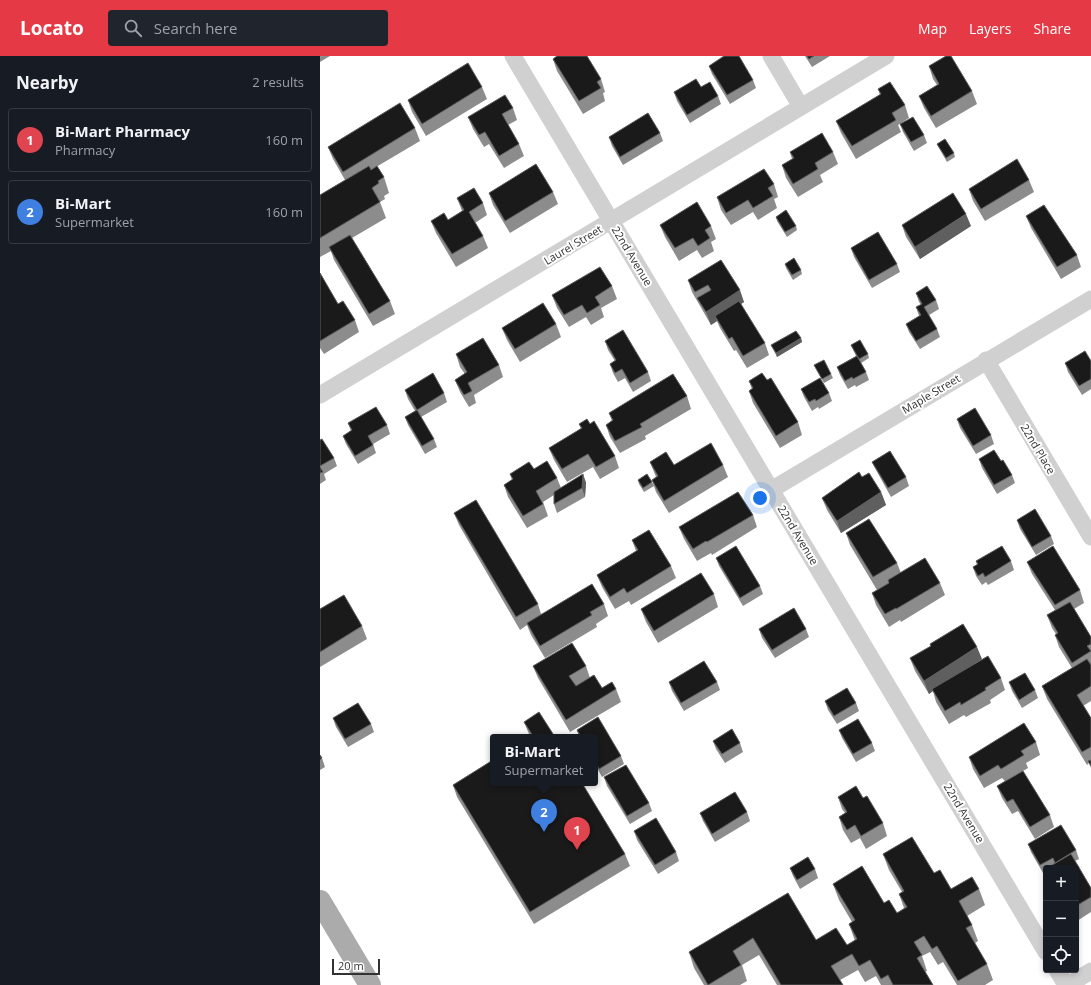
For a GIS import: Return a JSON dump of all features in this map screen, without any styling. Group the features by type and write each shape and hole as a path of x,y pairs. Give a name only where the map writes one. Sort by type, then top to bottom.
{"main road":[{"path":"320,901 370,985"}],"street":[{"name":"22nd Avenue","path":"513,56 1043,947"},
{"path":"771,56 801,107"},
{"name":"Laurel Street","path":"320,396 612,222 886,56"},
{"name":"Maple Street","path":"771,490 986,360 1091,299"},
{"name":"22nd Place","path":"986,360 1091,537"},
{"path":"1059,973 1067,985 1091,971"}],"building":[{"path":"557,56 587,56 601,79 597,82 601,88 579,101 553,59"},
{"path":"724,56 739,56 753,80 727,95 709,66"},
{"path":"807,56 814,56 809,59"},
{"path":"946,56 951,56 972,91 931,116 919,96 939,84 929,66"},
{"path":"468,63 482,87 422,124 408,100"},
{"path":"696,79 701,87 710,82 718,96 687,115 674,92"},
{"path":"890,82 905,105 892,113 896,120 852,146 836,121 881,94 878,89"},
{"path":"505,95 513,108 502,114 519,144 499,156 485,132 479,135 468,117"},
{"path":"400,103 415,128 343,172 328,147"},
{"path":"648,113 660,133 620,157 609,137"},
{"path":"913,117 924,135 911,142 900,124"},
{"path":"822,133 833,152 815,163 818,169 793,184 782,165 794,158 790,152"},
{"path":"945,139 954,153 946,158 937,144"},
{"path":"1017,159 1029,180 981,209 969,189"},
{"path":"536,164 553,192 505,221 489,193"},
{"path":"369,166 371,170 377,166 384,177 372,188 380,202 320,238 320,195"},
{"path":"764,169 774,184 768,188 773,196 753,208 748,200 726,213 717,197"},
{"path":"474,188 483,203 469,212 483,236 452,254 431,221 444,213 448,220 464,210 457,198"},
{"path":"953,193 966,214 915,247 902,225"},
{"path":"697,202 711,226 705,230 710,238 698,246 693,238 675,248 660,225"},
{"path":"1044,205 1077,255 1057,267 1026,216"},
{"path":"786,210 796,226 785,232 776,217"},
{"path":"878,232 897,264 869,280 851,248"},
{"path":"350,235 390,301 369,314 329,247"},
{"path":"794,258 801,270 792,275 785,264"},
{"path":"721,260 740,290 706,312 697,298 711,290 708,285 695,292 688,280"},
{"path":"600,267 612,286 595,297 600,305 587,313 582,305 564,315 552,295"},
{"path":"320,273 338,304 343,301 355,320 320,341"},
{"path":"927,286 936,300 924,307 937,329 916,341 906,324 921,315 916,307 922,304 916,293"},
{"path":"739,301 765,343 743,356 732,337 729,339 715,316"},
{"path":"543,303 556,324 515,349 502,328"},
{"path":"623,330 648,372 630,383 622,369 615,373 610,364 616,360 605,341"},
{"path":"796,331 801,338 776,353 771,345"},
{"path":"483,338 499,365 468,383 472,391 464,395 455,380 467,372 456,354"},
{"path":"860,340 868,354 859,359 851,345"},
{"path":"1085,351 1091,361 1091,379 1079,386 1065,363"},
{"path":"857,356 866,372 853,379 852,377 845,381 837,367"},
{"path":"824,360 831,374 822,379 814,365"},
{"path":"433,373 444,393 417,410 405,390"},
{"path":"762,373 767,380 771,378 798,422 776,436 749,391 753,388 749,381"},
{"path":"673,374 687,396 640,424 642,427 615,441 606,425 613,420 609,413"},
{"path":"820,378 829,393 816,401 815,399 809,402 801,389"},
{"path":"376,407 387,425 368,436 373,445 355,456 343,436 352,430 348,423"},
{"path":"975,408 991,435 973,446 957,419"},
{"path":"417,410 434,439 422,446 405,417"},
{"path":"587,419 590,424 594,421 615,456 596,467 588,454 562,469 549,448 582,428 579,424"},
{"path":"322,439 334,458 320,466 320,440"},
{"path":"711,443 723,465 664,501 652,480 658,476 650,462 666,452 674,465"},
{"path":"994,450 1001,461 1003,460 1012,475 994,485 979,459"},
{"path":"890,451 906,477 888,488 872,462"},
{"path":"547,461 557,478 536,491 543,504 523,516 504,485 513,479 510,474 529,462 534,469"},
{"path":"859,472 862,477 869,473 881,492 837,521 822,498"},
{"path":"583,474 582,488 554,504 554,492"},
{"path":"647,474 652,482 643,488 638,480"},
{"path":"738,492 753,515 693,549 679,527"},
{"path":"476,500 538,604 516,617 454,513"},
{"path":"1035,509 1051,536 1032,547 1017,520"},
{"path":"869,519 897,563 873,577 846,533"},
{"path":"649,530 671,566 627,593 624,588 610,597 597,575 638,550 632,540"},
{"path":"736,546 760,586 740,598 716,558"},
{"path":"1002,546 1011,561 985,577 983,573 978,576 973,567 978,564 976,561"},
{"path":"1053,546 1080,590 1055,605 1027,562"},
{"path":"925,558 940,583 885,614 872,593 889,583 888,580"},
{"path":"701,573 714,594 654,631 641,609"},
{"path":"592,584 604,604 590,612 592,615 540,646 527,623"},
{"path":"344,595 362,626 320,652 320,609"},
{"path":"1070,602 1091,637 1091,644 1087,646 1091,651 1072,663 1055,635 1058,633 1047,615"},
{"path":"794,608 806,629 772,650 759,629"},
{"path":"963,624 977,647 924,681 910,658 931,646 930,644"},
{"path":"572,643 586,666 569,676 576,686 594,675 602,688 612,682 616,689 566,720 533,666"},
{"path":"988,656 1001,678 985,688 986,690 961,705 960,702 945,711 932,689"},
{"path":"1087,659 1091,665 1091,686 1077,695 1091,718 1091,747 1082,752 1042,686"},
{"path":"704,661 717,682 681,703 669,682"},
{"path":"1025,673 1035,690 1019,700 1009,682"},
{"path":"847,688 856,703 834,716 825,701"},
{"path":"358,703 371,724 345,739 333,718"},
{"path":"539,712 553,734 532,734 524,722"},
{"path":"598,717 621,756 599,769 598,734 579,734 577,730"},
{"path":"858,719 872,743 853,754 839,730"},
{"path":"1024,723 1036,742 1021,751 1024,755 1001,769 998,765 980,776 969,757"},
{"path":"732,729 740,743 722,754 713,741"},
{"path":"490,762 490,786 584,786 625,854 530,912 453,785"},
{"path":"626,765 649,803 627,816 604,777"},
{"path":"1023,771 1050,815 1030,827 1013,799 1007,802 997,786"},
{"path":"856,786 863,798 867,796 883,823 861,836 855,825 847,830 839,817 847,812 838,797"},
{"path":"735,792 747,812 712,834 700,813"},
{"path":"656,818 676,852 655,865 634,831"},
{"path":"1061,825 1076,850 1055,863 1053,858 1040,865 1028,844"},
{"path":"912,837 934,873 940,870 951,889 972,877 979,889 959,901 972,925 966,928 987,964 958,981 937,946 932,949 924,936 914,942 922,955 917,958 933,985 893,985 888,975 881,979 870,960 859,966 852,954 831,966 843,985 781,985 753,938 733,951 741,965 708,985 689,952 788,893 816,940 836,928 847,945 857,939 849,924 855,920 833,884 862,866 884,903 889,900 897,913 907,907 899,894 904,891 883,854"},
{"path":"1071,854 1077,865 1052,865"},
{"path":"808,857 815,869 797,880 790,868"},
{"path":"1079,868 1091,888 1091,897 1079,904"}],"place":[{"name":"Bi-Mart","path":"544,832"},
{"name":"Bi-Mart Pharmacy","path":"577,850"}]}
